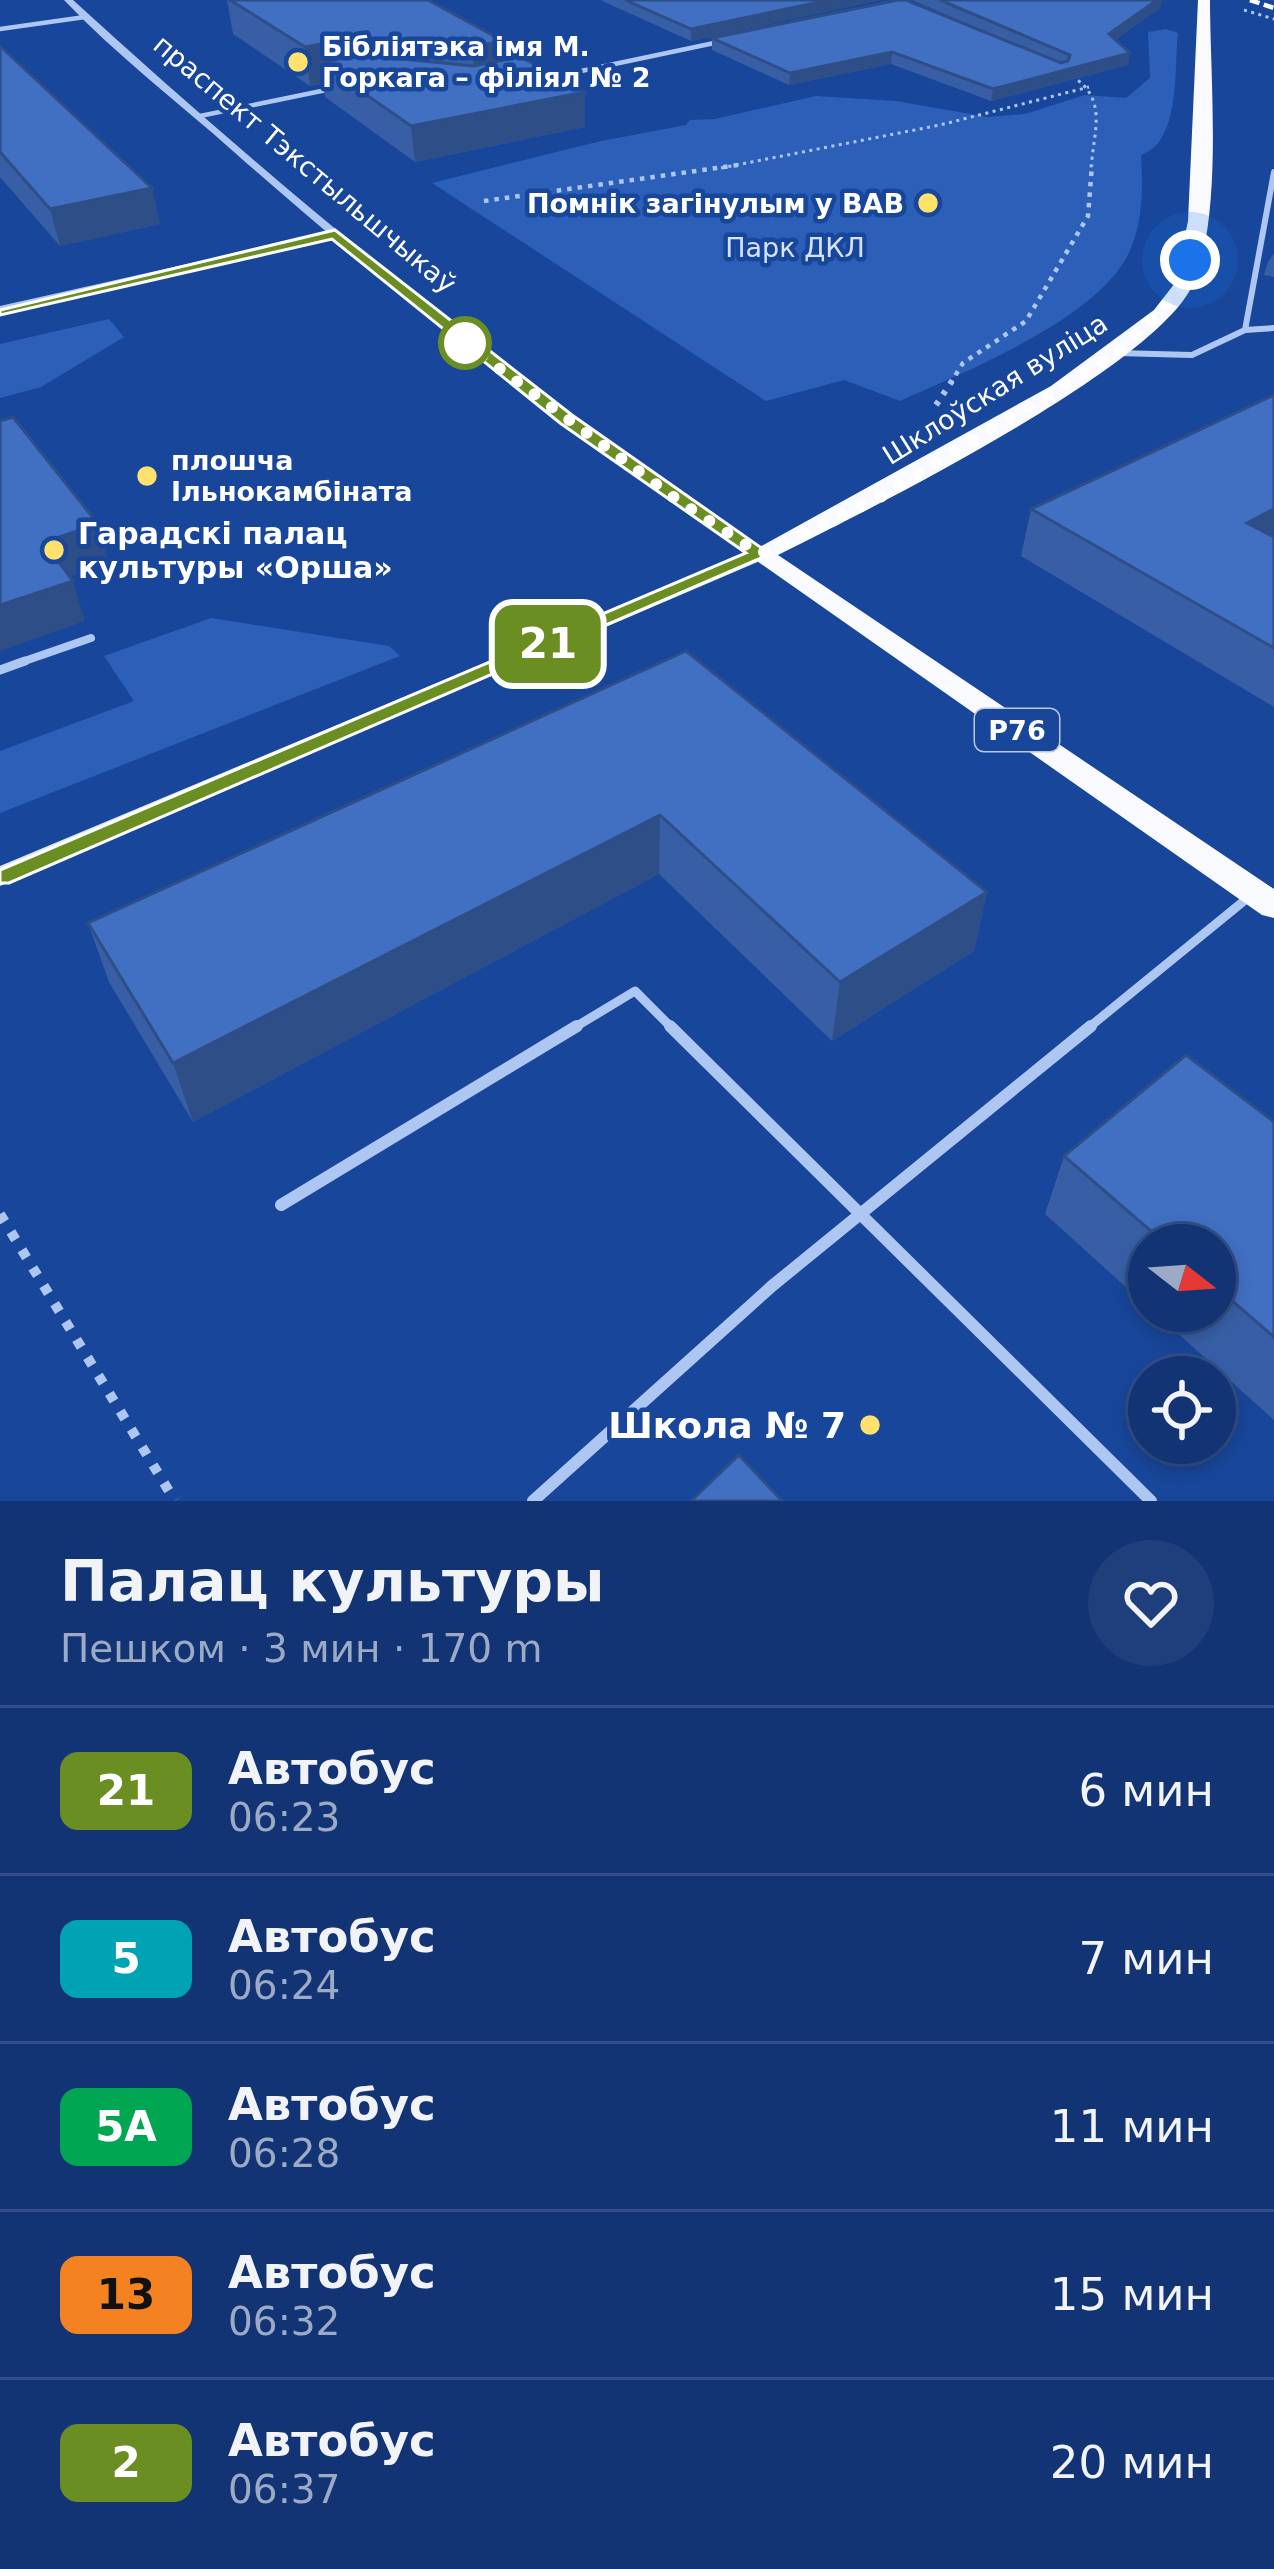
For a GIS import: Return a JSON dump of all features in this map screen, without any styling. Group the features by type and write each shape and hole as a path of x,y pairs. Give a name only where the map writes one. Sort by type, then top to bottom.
{"main road":[{"name":"Шклоўская вуліца","path":"760,554 882,496 1117,353 1183,289 1196,230 1204,0"},
{"path":"0,877 760,554"},
{"name":"праспект Тэкстыльшчыкаў","path":"760,554 1264,899"}],"street":[{"name":"праспект Тэкстыльшчыкаў","path":"68,0 151,79 335,235 549,406 760,554"},
{"path":"0,310 335,235"}],"lane":[{"path":"0,29 86,16"},
{"path":"543,79 723,41"},
{"path":"200,116 344,86"},
{"path":"1245,330 1267,190 1274,172"},
{"path":"1117,353 1192,355 1245,330 1274,328"},
{"path":"0,670 91,638"},
{"path":"533,1501 772,1286 1264,899"},
{"path":"280,1205 635,991 1150,1501"}],"path":[{"path":"932,411 963,363 1026,321 1088,216 1096,99 1089,87 1061,69"},
{"path":"484,200 590,190 860,142 990,115 1089,87"},
{"path":"0,1214 175,1501"}],"green space":[{"name":"Парк ДКЛ","path":"1148,32 1178,33 1173,102 1163,135 1141,155 1138,226 1116,273 1093,297 1029,340 900,401 844,380 766,401 432,183 686,125 690,120 715,119 816,96 896,101 987,117 1025,114 1085,95 1126,98 1150,78"},
{"path":"109,319 124,337 41,387 0,398 0,344"},
{"path":"211,618 389,646 400,656 0,813 0,751 134,701 104,656"}],"building":[{"path":"230,0 428,0 503,41 472,47 360,37 305,47"},
{"path":"625,0 829,0 691,29"},
{"path":"898,0 1061,63 1070,55 940,0 1157,0 1109,34 1130,53 993,89 892,52 790,73 712,38"},
{"path":"0,46 152,188 50,209 0,152"},
{"path":"361,55 473,66 521,57 585,92 411,126 321,63"},
{"path":"1274,395 1274,509 1247,523 1274,537 1274,648 1031,509"},
{"path":"13,417 98,524 44,542 73,581 0,605 0,421"},
{"path":"686,651 987,892 840,982 660,815 173,1063 88,923"},
{"path":"1186,1055 1274,1122 1274,1337 1236,1304 1236,1224 1143,1224 1064,1156"},
{"path":"739,1455 782,1501 691,1501"}],"railway":[{"path":"1250,0 1274,8"}],"bus line":[{"name":"21","path":"0,310 335,235 448,330 566,419 760,554 0,877"}],"place":[{"name":"Бібліятэка імя М. Горкага – філіял № 2","path":"298,62"},
{"name":"Помнік загінулым у ВАВ","path":"928,203"},
{"name":"плошча Ільнокамбіната","path":"147,476"},
{"name":"Гарадскі палац культуры «Орша»","path":"54,550"},
{"name":"Школа № 7","path":"870,1425"}],"route":[{"path":"465,343 683,504 760,554 882,496 1117,353 1183,289 1190,260"}]}
